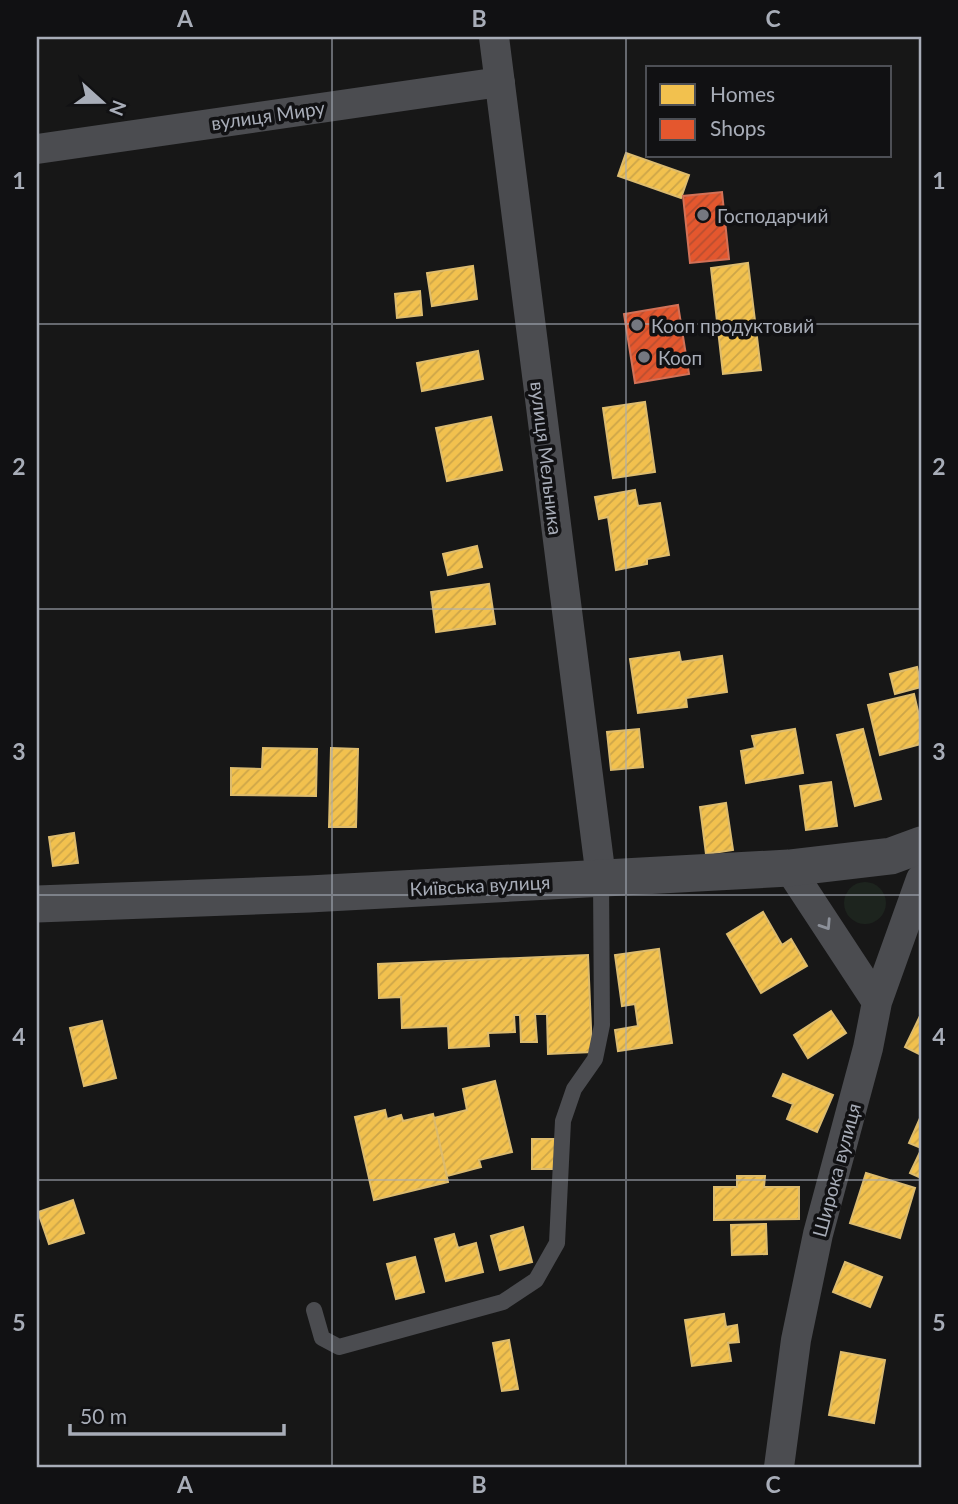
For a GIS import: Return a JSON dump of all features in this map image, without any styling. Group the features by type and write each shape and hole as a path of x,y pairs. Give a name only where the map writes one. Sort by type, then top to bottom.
{"street":[{"name":"вулиця Мельника","path":"494,37 601,878"},
{"name":"вулиця Миру","path":"37,149 500,82"},
{"name":"Київська вулиця","path":"37,904 309,894 789,868 891,856 921,845"},
{"path":"789,868 877,1002"},
{"name":"Широка вулиця","path":"779,1467 796,1340 816,1247 868,1048 877,1002 921,879"}],"lane":[{"path":"314,1310 322,1338 339,1347 503,1303 536,1280 557,1243 563,1121 574,1089 595,1059 602,1025 601,878"}],"shaded area":[{"path":"865,882 880,888 886,903 880,918 865,924 850,918 844,903 850,888"}],"building: Homes":[{"path":"626,153 689,175 681,198 618,176"},
{"path":"748,263 761,370 723,374 711,268"},
{"path":"473,266 477,299 432,306 427,273"},
{"path":"420,291 422,315 397,318 395,294"},
{"path":"478,351 483,379 422,391 417,363"},
{"path":"645,402 655,472 613,478 603,408"},
{"path":"491,417 502,470 447,481 436,428"},
{"path":"635,490 638,506 660,503 669,555 647,559 647,564 616,570 608,517 599,519 595,497"},
{"path":"477,546 482,567 448,575 443,554"},
{"path":"489,584 495,624 436,632 431,592"},
{"path":"679,652 681,662 722,656 727,692 686,698 687,707 638,713 630,659"},
{"path":"917,667 921,687 895,694 890,674"},
{"path":"914,694 921,724 921,744 880,755 868,705"},
{"path":"639,729 643,767 611,770 607,732"},
{"path":"795,729 803,773 746,783 741,751 755,748 752,736"},
{"path":"863,729 881,799 855,806 837,735"},
{"path":"263,748 317,749 316,796 231,795 231,768 262,769"},
{"path":"331,748 358,749 356,827 329,827"},
{"path":"831,782 837,826 806,830 800,786"},
{"path":"726,803 733,850 706,854 700,807"},
{"path":"74,833 78,863 53,866 49,837"},
{"path":"763,912 782,945 791,939 807,966 761,993 727,934"},
{"path":"659,949 672,1043 618,1051 615,1030 638,1026 635,1004 622,1006 615,955"},
{"path":"588,955 592,1052 548,1054 547,1014 535,1014 537,1042 521,1042 520,1015 514,1015 515,1032 488,1033 489,1046 449,1048 448,1026 402,1028 401,997 379,998 378,964"},
{"path":"831,1011 846,1033 808,1058 794,1035"},
{"path":"921,1017 921,1055 905,1047"},
{"path":"102,1021 116,1078 84,1086 70,1028"},
{"path":"783,1074 833,1095 817,1132 787,1119 793,1104 773,1096"},
{"path":"495,1081 512,1152 479,1160 481,1167 447,1176 434,1118 467,1110 463,1089"},
{"path":"385,1110 387,1119 401,1115 403,1121 433,1114 448,1182 374,1200 355,1117"},
{"path":"921,1116 921,1148 909,1143"},
{"path":"532,1139 556,1139 556,1169 532,1169"},
{"path":"921,1150 921,1178 910,1173"},
{"path":"866,1173 915,1188 900,1238 850,1223"},
{"path":"737,1176 765,1176 764,1187 799,1187 799,1219 714,1220 714,1187 737,1187"},
{"path":"73,1200 84,1233 49,1244 38,1212"},
{"path":"766,1224 767,1254 732,1255 731,1225"},
{"path":"523,1227 532,1262 500,1270 491,1236"},
{"path":"454,1234 458,1248 476,1243 483,1272 446,1281 435,1239"},
{"path":"415,1257 424,1292 396,1299 387,1264"},
{"path":"845,1262 882,1277 870,1307 833,1292"},
{"path":"724,1314 726,1327 737,1325 739,1342 728,1343 731,1361 692,1366 685,1320"},
{"path":"509,1340 518,1389 502,1391 493,1343"},
{"path":"841,1352 885,1360 874,1423 829,1415"}],"building: Shops":[{"path":"722,192 729,259 690,263 683,196"},
{"path":"678,305 689,374 635,383 624,314"}],"place":[{"name":"Господарчий","path":"703,215"},
{"name":"Кооп продуктовий","path":"637,325"},
{"name":"Кооп","path":"644,357"}]}
